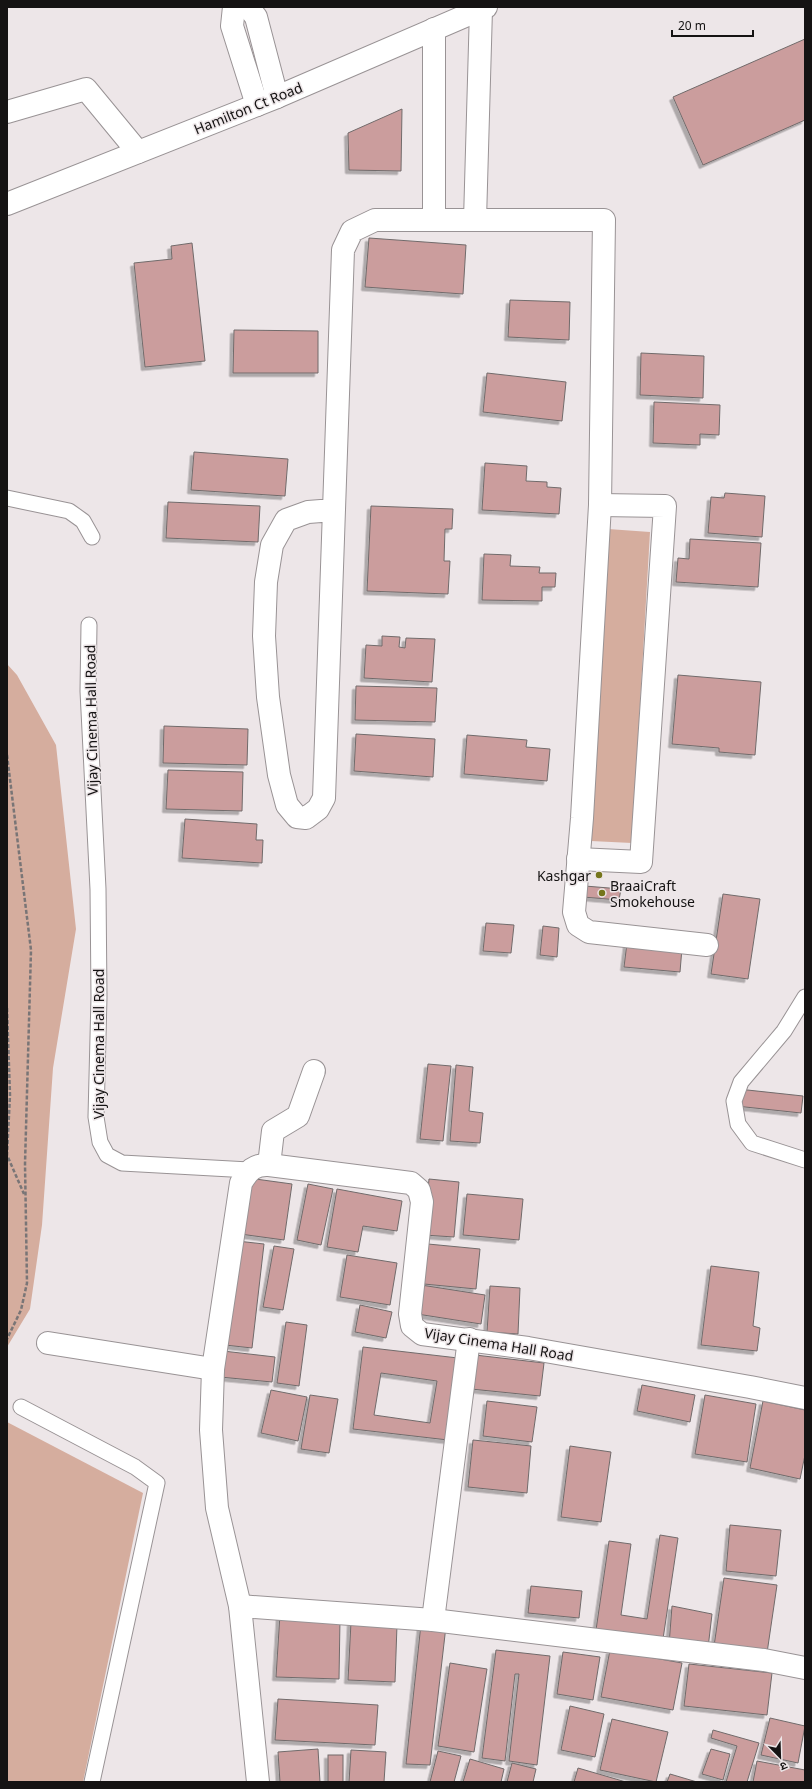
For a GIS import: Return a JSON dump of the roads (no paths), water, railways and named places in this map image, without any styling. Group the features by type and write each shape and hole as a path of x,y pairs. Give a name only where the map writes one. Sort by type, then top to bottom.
{"street":[{"path":"234,7 232,26 257,105"},
{"path":"248,7 256,17 277,97"},
{"path":"475,220 484,8"},
{"name":"Hamilton Ct Road","path":"7,204 277,97 484,8"},
{"path":"434,29 434,219"},
{"path":"7,112 86,89 138,152"},
{"path":"334,510 308,512 286,520 272,545 266,582 264,644 268,697 279,775 287,805 297,817 306,818 318,809 324,798 334,510 343,250 352,231 375,220 604,220 600,505 574,912 578,925 588,932 707,945"},
{"path":"578,859 641,862 665,506 600,505"},
{"path":"258,1782 240,1606 217,1508 211,1430 213,1369 241,1183 259,1168 273,1131 298,1116 314,1071"},
{"name":"Vijay Cinema Hall Road","path":"259,1168 411,1183 419,1190 422,1202 410,1314 412,1326 422,1334 469,1339 727,1382 805,1398"},
{"path":"433,1620 469,1339"},
{"path":"48,1344 213,1369"},
{"path":"240,1606 433,1620 764,1660 805,1668"}],"lane":[{"path":"7,498 69,511 83,520 92,537"},
{"name":"Vijay Cinema Hall Road","path":"89,625 88,691 98,889 99,997 96,1118 100,1142 107,1155 122,1163 259,1168"},
{"path":"805,997 784,1031 741,1082 734,1101 738,1124 752,1142 805,1160"},
{"path":"21,1407 135,1467 157,1483 92,1782"}],"place":[{"name":"Kashgar","path":"599,875"},
{"name":"BraaiCraft Smokehouse","path":"602,893"}]}
